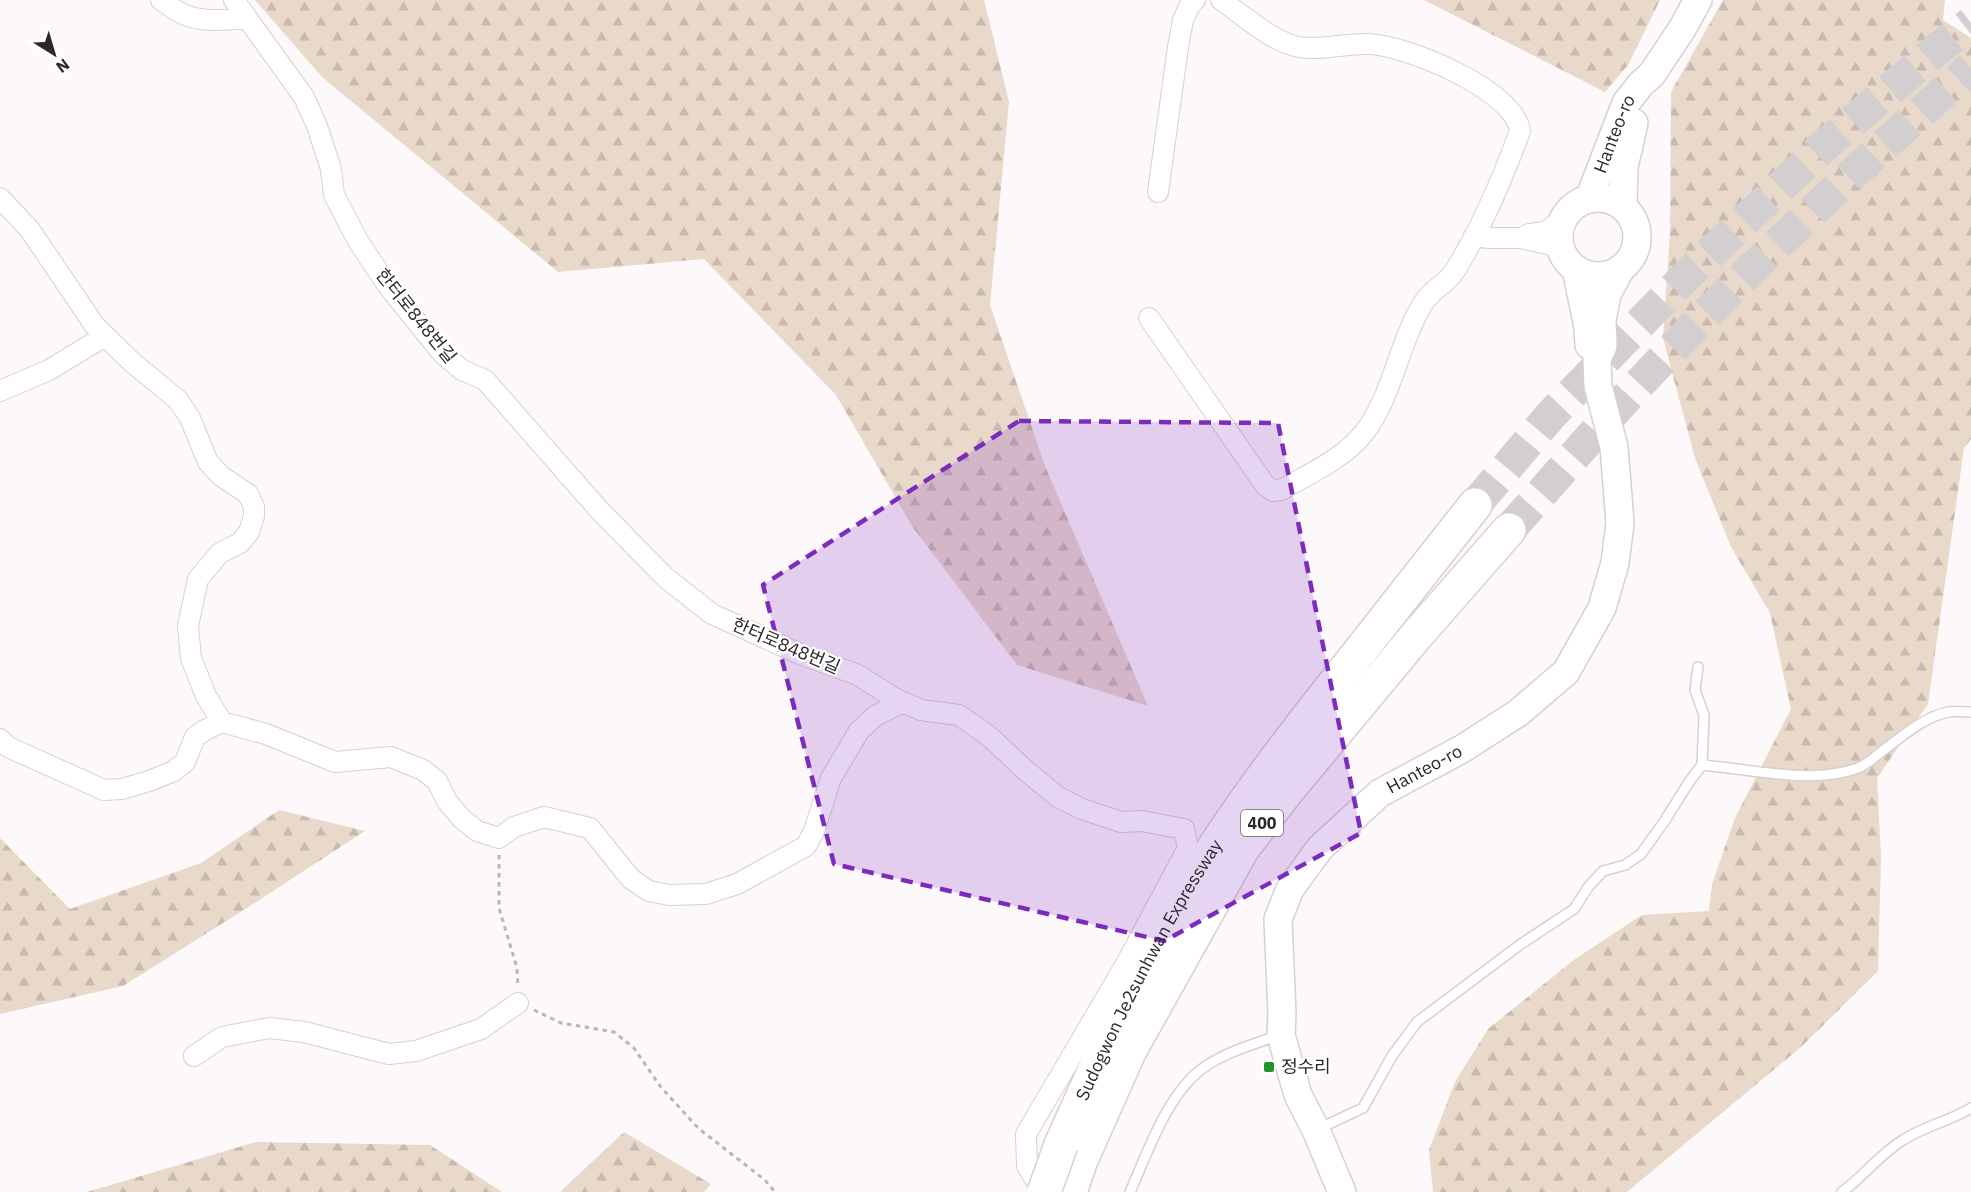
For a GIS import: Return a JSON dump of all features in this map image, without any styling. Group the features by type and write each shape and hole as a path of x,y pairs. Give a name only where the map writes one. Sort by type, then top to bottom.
{"highway":[{"name":"Sudogwon Je2sunhwan Expressway","path":"1070,1192 1071,1153 1104,1048 1147,959 1193,881 1239,810 1295,733 1475,505"},
{"name":"Sudogwon Je2sunhwan Expressway","path":"1044,1192 1071,1153 1243,848 1287,791 1416,636 1509,530"}],"main road":[{"name":"Hanteo-ro","path":"1589,199 1626,103 1652,74 1698,0"},
{"name":"Hanteo-ro","path":"1623,207 1624,167 1629,139 1638,111 1648,91 1652,74"},
{"path":"1601,198 1623,207 1634,222 1637,239 1632,256 1620,270 1597,277 1584,274 1565,259 1560,247 1559,235 1568,212 1589,199 1601,198"},
{"name":"Hanteo-ro","path":"1342,1192 1316,1130 1298,1095 1281,1035 1278,919 1290,889 1320,848 1380,793 1461,749 1518,713 1566,672 1602,608 1615,563 1620,523 1614,447 1598,386 1596,359 1589,348 1588,327 1576,269"},
{"name":"Hanteo-ro","path":"1596,359 1603,346 1602,320 1606,294 1620,270"}],"street":[{"path":"161,0 182,14 192,17 225,20 247,18"},
{"name":"한터로848번길","path":"234,0 304,97 317,126 331,169 334,195 358,241 388,286 443,354 462,370 485,380 601,512 666,578 712,614 800,654 858,675 921,710 959,716 990,737 1058,797 1082,809 1121,822 1142,821 1184,829 1188,848 1126,964 1026,1134 1028,1166 1038,1184 1061,1192"},
{"path":"1158,192 1183,20 1195,0"},
{"path":"1149,318 1265,485 1273,491 1281,490 1330,462 1364,433 1377,411 1415,317 1428,297 1452,274 1474,236 1487,212 1520,131 1516,118 1492,94 1444,66 1391,47 1370,44 1298,47 1264,30 1221,0"},
{"path":"0,198 30,230 95,326 152,380 178,400 190,418 208,462 221,476 248,494 254,507 249,532 240,543 220,553 198,579 188,626 191,658 206,696 222,722"},
{"path":"1521,238 1529,234 1546,232 1564,218"},
{"path":"1474,236 1521,238 1560,247"},
{"path":"0,391 49,370 105,336"},
{"path":"0,739 8,747 104,790 122,789 174,771 185,762 195,737 222,722 266,734 335,762 391,757 423,770 437,781 447,801 461,818 477,831 499,838 514,827 544,818 590,828 631,879 649,891 669,895 706,894 737,884 806,846 814,831 831,778 859,731 874,716 903,702"},
{"path":"194,1056 222,1037 269,1028 304,1032 389,1054 416,1051 481,1029 518,1003"}],"lane":[{"path":"1316,1130 1363,1108 1392,1056 1417,1022 1521,944 1574,909 1589,886 1604,871 1625,865 1641,854 1702,765 1704,714 1695,690 1698,667"},
{"path":"1702,765 1799,775 1823,775 1845,771 1861,767 1910,730 1933,717 1949,712 1971,712"},
{"path":"1130,1192 1160,1124 1185,1085 1205,1066 1226,1055 1281,1035"},
{"path":"1842,1192 1854,1184 1901,1140 1971,1108"}],"path":[{"path":"499,838 499,908 517,968 518,1003 561,1023 614,1032 634,1048 660,1086 698,1128 765,1180 775,1192"}],"highlighted area":[{"path":"1019,421 1278,423 1361,833 1164,941 834,864 763,585"}],"green space":[{"path":"255,0 984,0 1009,102 990,305 1045,466 1148,706 1017,665 912,526 836,395 704,259 558,272 322,77"},
{"path":"1424,0 1660,0 1628,65 1605,92"},
{"path":"1723,0 1945,0 1943,20 1971,38 1971,439 1964,448 1928,704 1877,778 1881,856 1878,971 1801,1047 1627,1192 1433,1192 1429,1150 1455,1082 1488,1029 1575,959 1642,915 1709,911 1712,884 1735,818 1791,709 1770,613 1731,547 1695,458 1663,338 1670,234 1671,92"},
{"path":"279,810 365,831 123,986 0,1014 0,838 70,909 201,863"},
{"path":"624,1132 711,1184 704,1192 560,1192"},
{"path":"256,1142 430,1145 502,1192 87,1192"}],"tunnel":[{"path":"1475,505 1551,415 1688,274 1826,144 1971,23"},
{"path":"1509,530 1635,388 1730,290 1849,177 1971,68"}],"place":[{"name":"정수리","path":"1269,1067"}]}
